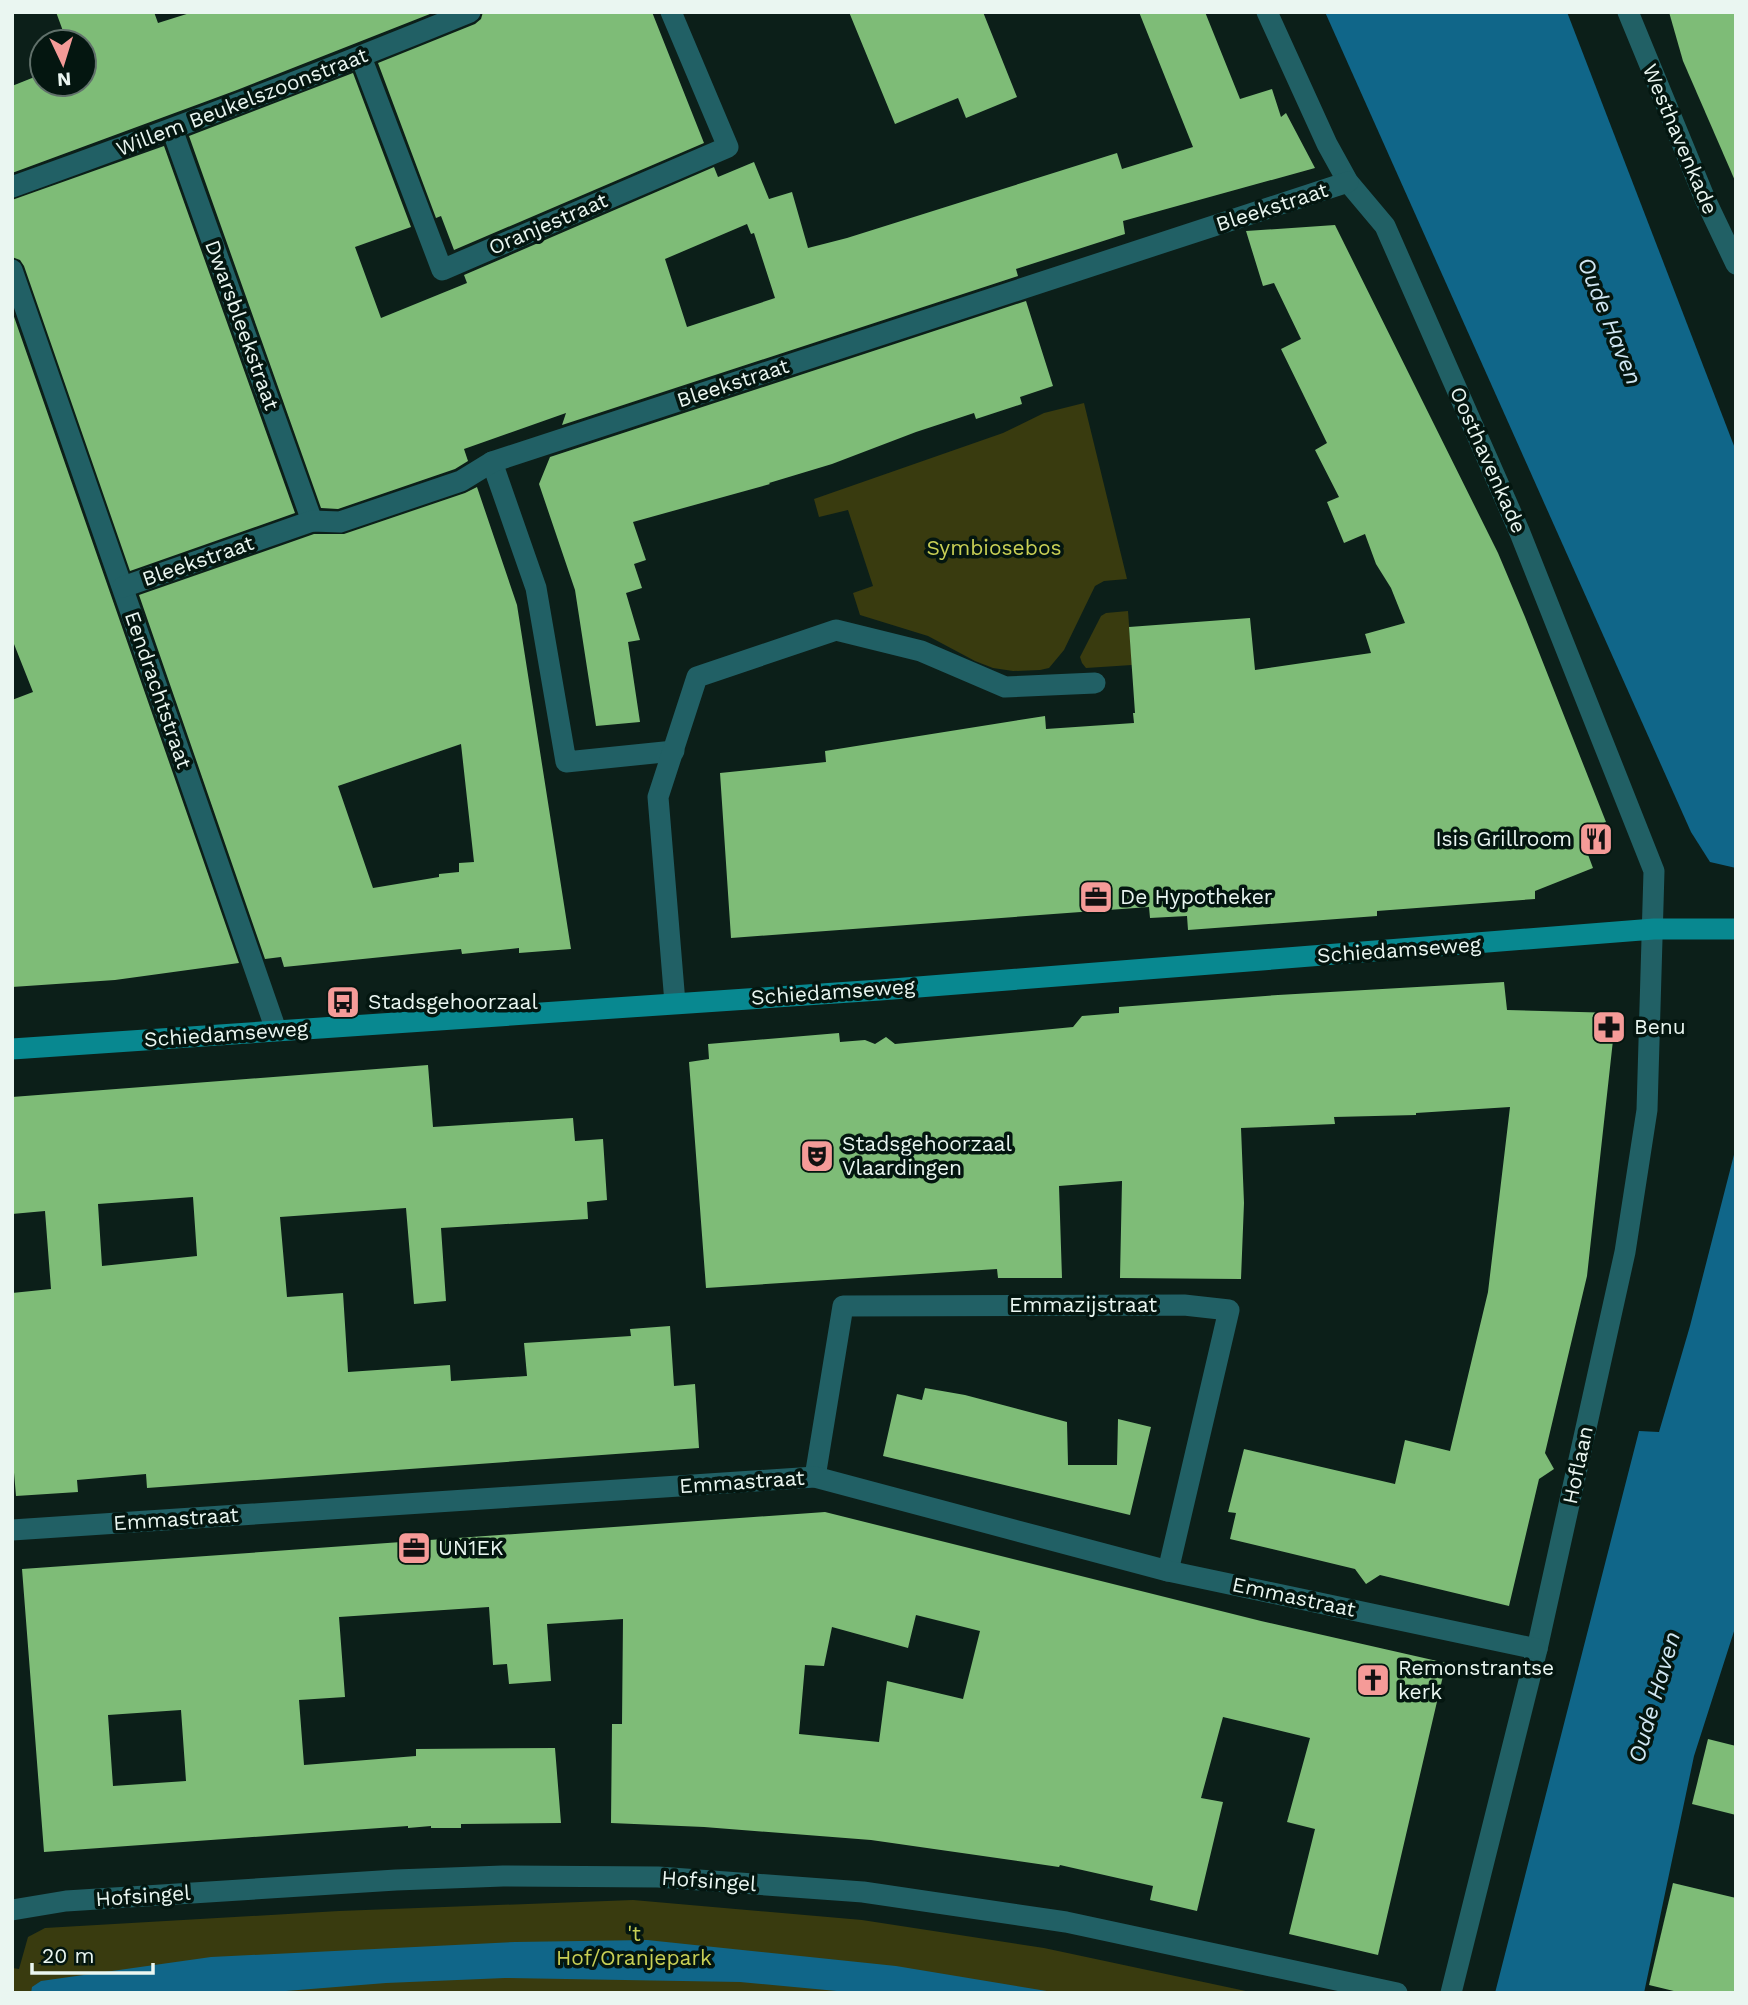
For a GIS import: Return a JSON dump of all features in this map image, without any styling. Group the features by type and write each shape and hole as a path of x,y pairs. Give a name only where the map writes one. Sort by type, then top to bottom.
{"street":[{"name":"Willem Beukelszoonstraat","path":"12,187 172,129 470,12"},
{"name":"Oranjestraat","path":"360,57 442,270 729,147 671,12"},
{"name":"Oosthavenkade","path":"1267,12 1327,144 1348,182 1385,226 1520,533 1654,871 1654,929"},
{"name":"Westhavenkade","path":"1628,12 1705,199 1736,264"},
{"name":"Dwarsbleekstraat","path":"172,129 312,521"},
{"name":"Bleekstraat","path":"123,587 312,521 340,522 460,481 492,462 1348,182"},
{"name":"Eendrachtstraat","path":"12,270 276,1030"},
{"path":"492,462 536,588 566,762 674,751"},
{"path":"675,1003 658,797 697,677 835,630 921,651 1006,687 1095,683"},
{"name":"Schiedamseweg","path":"12,1049 880,990 1654,929 1736,929"},
{"name":"Hoflaan","path":"1451,1993 1537,1649 1627,1239 1647,1110 1654,929"},
{"name":"Emmazijstraat","path":"815,1477 844,1306 1184,1305 1229,1310 1168,1571"},
{"name":"Emmastraat","path":"12,1531 815,1477 1168,1571 1537,1649"},
{"name":"Hofsingel","path":"12,1910 66,1901 396,1880 503,1875 658,1877 863,1892 1066,1922 1397,1993"}],"green space":[{"name":"Symbiosebos","path":"1084,403 1127,579 1104,581 1095,586 1064,650 1049,668 1013,671 993,668 928,636 860,615 853,593 873,586 848,510 819,517 814,499 1003,433 1044,413"},
{"path":"1128,611 1132,665 1086,668 1080,657 1101,616"},
{"name":"'t Hof/Oranjepark","path":"633,1900 862,1920 1044,1948 1255,1993 12,1993 12,1968 19,1969 28,1937 45,1928 339,1911"}],"water":[{"name":"Oude Haven","path":"1325,12 1567,12 1736,451 1736,868 1710,862 1691,832"},
{"name":"Oude Haven","path":"1736,1147 1736,1625 1694,1756 1644,1993 1495,1993 1639,1431 1659,1432 1690,1326"},
{"path":"647,1940 896,1966 1059,1993 858,1993 740,1982 505,1978 386,1983 261,1993 31,1993 32,1987 41,1981 211,1957 515,1942"}],"building":[{"path":"56,12 154,12 158,23 193,12 435,12 237,90 12,173 12,86 28,80 28,98 98,98 98,28 62,28"},
{"path":"483,12 652,12 704,143 454,250 441,216 436,218 378,63 475,24 481,19"},
{"path":"849,12 983,12 1017,97 966,118 958,98 895,124"},
{"path":"1139,12 1205,12 1240,99 1272,89 1281,117 1286,113 1315,168 1123,221 1125,234 1016,269 1018,276 562,425 566,413 464,449 468,461 455,469 338,509 321,508 189,136 353,73 411,227 355,247 381,318 467,283 464,275 714,167 718,177 754,162 769,199 792,192 808,248 1117,153 1122,169 1193,147","holes":["747,224 751,234 754,233 775,298 687,327 665,259"]},
{"path":"1669,12 1736,13 1736,183 1683,61"},
{"path":"164,146 295,513 130,571 24,266 20,260 12,257 12,200"},
{"path":"1335,225 1498,553 1525,617 1606,822 1599,825 1606,844 1587,852 1593,868 1535,891 1535,899 1377,911 1377,916 1188,930 1187,916 1150,918 1149,907 731,938 720,773 826,762 825,751 1045,716 1046,729 1134,723 1129,627 1250,618 1255,670 1371,653 1365,634 1405,623 1391,588 1376,564 1365,534 1344,543 1327,502 1339,497 1315,450 1327,443 1281,349 1301,339 1274,283 1263,286 1246,231"},
{"path":"1026,301 1053,386 1020,397 1022,404 976,419 974,413 770,484 633,522 646,560 634,564 642,588 626,593 640,640 628,642 640,722 596,726 575,590 539,484 550,457"},
{"path":"12,311 239,963 115,980 12,987 12,700 33,692 12,639"},
{"path":"477,487 517,605 571,949 519,953 519,948 462,954 461,949 284,967 281,957 265,959 139,595 314,534 344,534","holes":["461,744 474,862 459,863 459,872 373,888 338,786"]},
{"path":"1504,982 1507,1010 1616,1013 1587,1276 1545,1453 1554,1469 1539,1479 1509,1606 1380,1575 1366,1584 1355,1569 1230,1539 1236,1513 1228,1512 1244,1449 1395,1484 1405,1440 1450,1451 1488,1292 1510,1107 1416,1115 1334,1117 1335,1124 1241,1128 1244,1203 1241,1279 1120,1278 1122,1181 1059,1186 1062,1278 998,1278 997,1269 706,1288 689,1062 709,1059 708,1044 839,1033 840,1042 865,1040 875,1044 886,1037 895,1044 1073,1027 1082,1016 1119,1013 1119,1007"},
{"path":"428,1065 433,1127 573,1118 575,1141 603,1139 607,1200 587,1202 588,1219 441,1228 446,1301 414,1304 406,1208 280,1217 287,1297 343,1293 348,1372 450,1365 451,1381 527,1376 524,1343 631,1336 630,1329 670,1326 674,1386 695,1384 699,1448 147,1488 146,1474 77,1480 78,1492 16,1496 12,1449 12,1293 51,1289 45,1211 12,1214 12,1097","holes":["193,1197 197,1256 102,1266 98,1204"]},
{"path":"925,1388 965,1395 1067,1422 1068,1465 1117,1465 1118,1419 1151,1427 1130,1515 883,1456 897,1394 922,1400"},
{"path":"825,1512 1261,1621 1446,1663 1378,1955 1289,1934 1315,1829 1287,1822 1310,1738 1223,1717 1201,1798 1223,1802 1197,1911 1150,1900 1153,1886 1060,1865 1059,1867 871,1840 611,1823 612,1724 622,1724 623,1619 547,1624 551,1681 509,1684 507,1664 493,1665 489,1607 339,1617 345,1697 299,1700 304,1765 416,1756 416,1749 555,1748 561,1823 461,1824 461,1828 408,1826 44,1852 22,1569","holes":["916,1615 980,1631 963,1699 887,1681 879,1742 799,1734 805,1665 824,1666 832,1627 908,1648","181,1710 186,1781 113,1786 108,1715"]},
{"path":"1708,1739 1736,1746 1736,1815 1692,1804"},
{"path":"1673,1883 1736,1898 1736,1993 1682,1993 1649,1985"}],"place":[{"name":"Isis Grillroom","path":"1596,839"},
{"name":"De Hypotheker","path":"1096,897"},
{"name":"Stadsgehoorzaal","path":"343,1002"},
{"name":"Benu","path":"1609,1027"},
{"name":"Stadsgehoorzaal Vlaardingen","path":"817,1156"},
{"name":"UN1EK","path":"414,1548"},
{"name":"Remonstrantse kerk","path":"1373,1680"}]}
